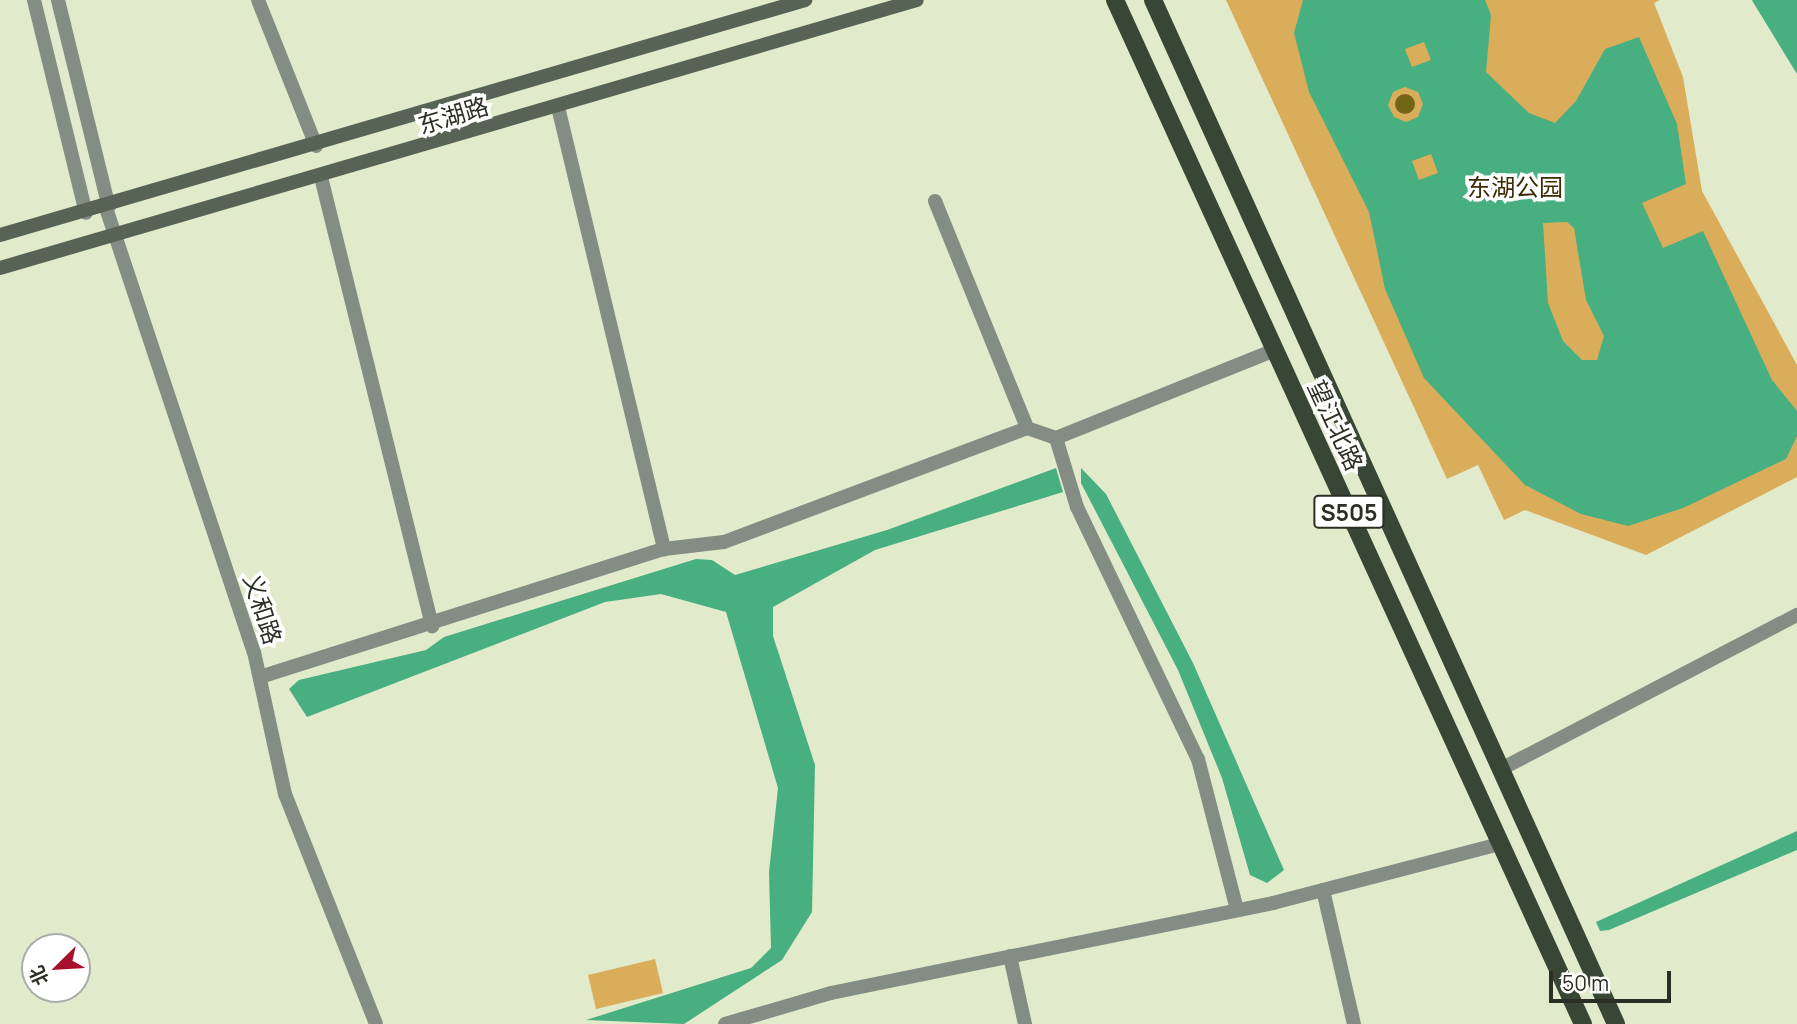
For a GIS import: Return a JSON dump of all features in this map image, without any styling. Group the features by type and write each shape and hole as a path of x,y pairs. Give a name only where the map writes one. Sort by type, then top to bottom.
{"main road":[{"name":"东湖路","path":"0,235 86,213 316,146 805,0"},
{"name":"东湖路","path":"0,268 116,238 917,0"},
{"name":"望江北路","path":"1115,0 1583,1024"},
{"name":"望江北路","path":"1153,0 1616,1024"}],"street":[{"path":"34,0 86,213"},
{"name":"义和路","path":"58,0 107,207 260,677 285,794 376,1024"},
{"path":"258,0 316,146"},
{"path":"558,107 664,549"},
{"path":"321,177 432,627"},
{"path":"935,201 1027,428"},
{"path":"260,677 432,627 664,549 724,542 1027,428 1056,438 1275,350"},
{"path":"1056,438 1077,507 1198,759 1237,910"},
{"path":"1501,769 1797,615"},
{"path":"734,1023 831,993 1237,910 1500,844"},
{"path":"1323,890 1354,1024"},
{"path":"1010,956 1024,1024"}],"green space":[{"name":"东湖公园","path":"1226,0 1660,0 1654,3 1683,77 1702,191 1797,365 1797,477 1646,555 1525,510 1504,520 1478,465 1447,479"},
{"path":"655,959 663,993 596,1009 588,975"}],"shaded area":[{"name":"东湖公园","path":"1303,0 1485,0 1491,15 1486,72 1529,113 1555,123 1576,101 1605,49 1639,37 1677,124 1686,184 1642,203 1663,248 1703,231 1772,380 1797,411 1797,436 1786,459 1683,508 1628,526 1581,514 1525,485 1424,378 1385,289 1369,212 1309,92 1294,33","holes":["1424,42 1431,60 1412,67 1405,49","1405,87 1418,92 1423,104 1418,117 1406,122 1394,117 1388,105 1393,92","1431,154 1438,173 1419,180 1412,161","1567,222 1574,228 1586,300 1604,336 1597,360 1582,360 1563,341 1548,303 1543,223"]},
{"path":"1752,0 1797,0 1797,74 1753,2"},
{"path":"1056,468 1063,492 875,550 773,607 773,636 815,765 812,912 782,960 684,1024 586,1020 751,968 771,948 769,872 778,788 726,612 661,594 605,602 307,717 289,689 299,680 426,650 444,637 696,559 712,560 735,575 887,530"},
{"path":"1081,468 1106,494 1193,663 1284,870 1267,883 1250,875 1222,778 1178,670 1081,483"},
{"path":"1797,831 1797,850 1609,930 1600,931 1596,922"}],"building":[{"path":"1405,94 1412,97 1415,104 1412,111 1405,114 1398,111 1395,104 1398,97"}]}
